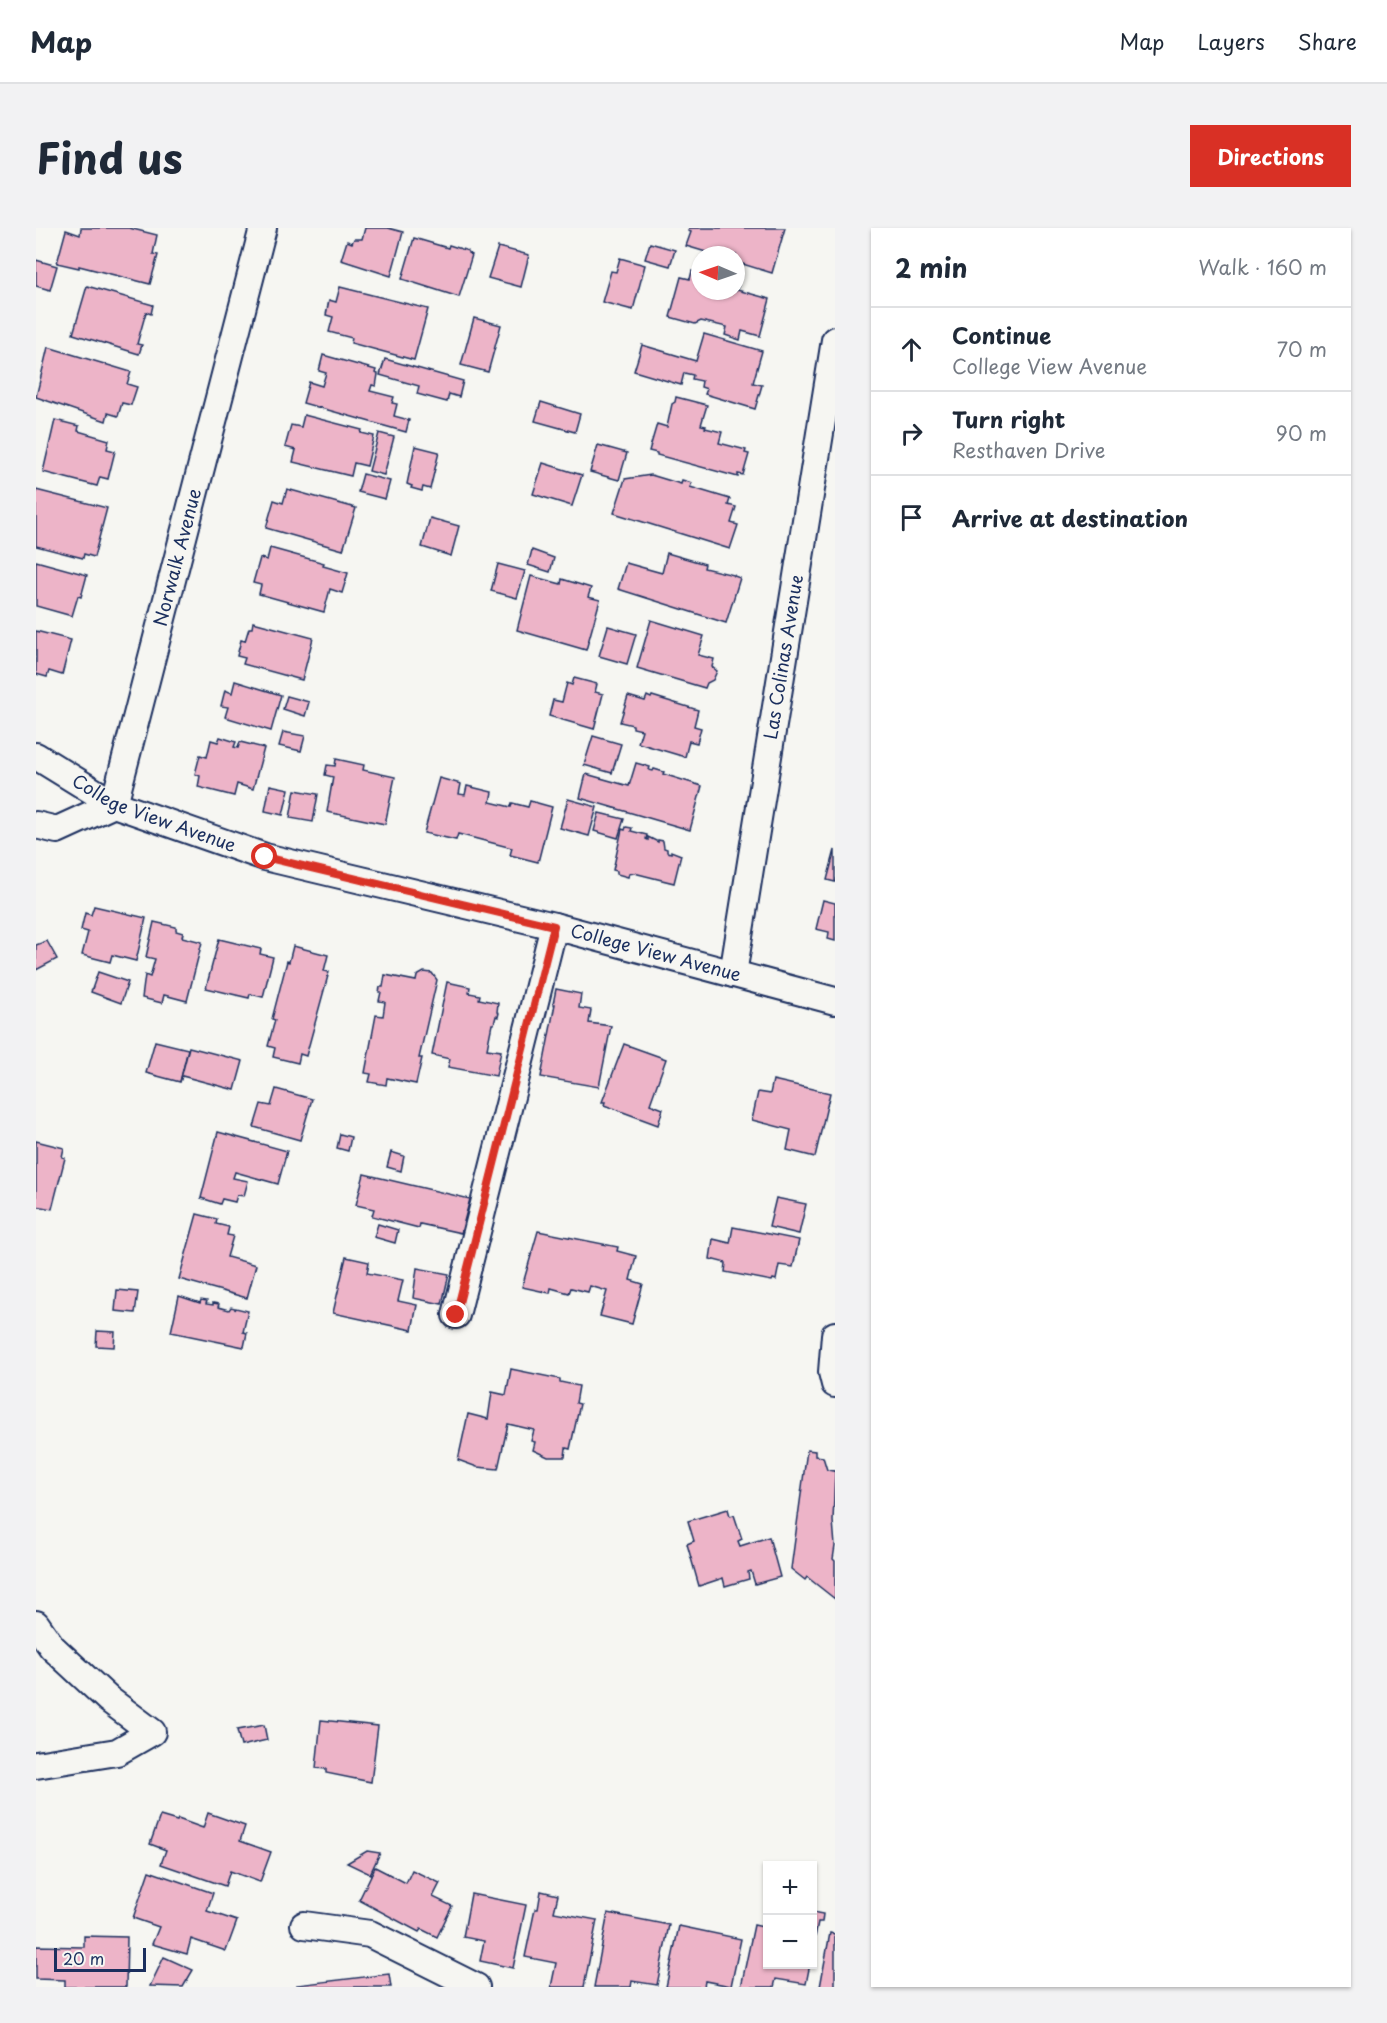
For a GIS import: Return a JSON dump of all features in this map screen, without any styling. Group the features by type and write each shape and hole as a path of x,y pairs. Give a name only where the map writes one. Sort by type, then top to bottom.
{"street":[{"name":"Norwalk Avenue","path":"114,804 263,228"},
{"name":"Las Colinas Avenue","path":"733,974 835,340"},
{"name":"College View Avenue","path":"36,756 114,804 265,857 554,926 835,1001"},
{"path":"36,825 57,830 114,804"},
{"path":"456,1315 554,926"},
{"path":"835,1335 832,1372 835,1384"},
{"path":"36,1624 52,1647 108,1699 152,1732 117,1752 36,1765"},
{"path":"304,1925 370,1934 476,1987"}],"building":[{"path":"81,228 129,228 157,235 153,254 158,255 150,284 79,266 79,268 57,263 66,230 80,235"},
{"path":"365,228 388,228 403,232 391,276 341,260 347,241 352,243 354,239 362,239"},
{"path":"689,228 785,228 772,273 745,265 745,246 686,246 691,232 688,231"},
{"path":"414,238 448,248 449,245 468,251 472,255 459,297 402,279"},
{"path":"650,243 675,250 670,266 645,259"},
{"path":"498,247 529,255 521,287 488,278"},
{"path":"620,258 645,265 633,310 602,302 611,271 616,272"},
{"path":"36,260 57,266 50,290 36,286"},
{"path":"691,275 691,300 745,300 745,292 770,299 760,336 742,331 740,340 725,335 727,327 701,321 695,324 670,317 681,277 690,279"},
{"path":"87,286 153,305 151,314 146,312 137,344 142,345 139,354 73,334"},
{"path":"340,287 428,309 414,360 351,343 352,338 329,332 333,317 326,315 329,300 336,302"},
{"path":"474,318 501,325 488,372 461,365"},
{"path":"704,334 762,351 753,383 762,385 755,409 705,394 707,389 701,387 702,381 692,379 693,375 684,373 681,385 634,371 642,345 696,361"},
{"path":"48,347 131,372 127,384 137,387 131,405 122,403 118,416 108,413 106,421 36,397"},
{"path":"323,355 376,370 375,373 378,374 376,386 372,385 370,391 394,397 392,403 397,404 394,416 409,420 406,432 303,403 309,382 322,386 326,373 319,371"},
{"path":"385,359 463,381 459,397 449,394 447,402 417,394 419,386 380,375"},
{"path":"676,397 707,405 701,425 722,432 719,443 746,450 745,453 749,454 743,475 738,474 738,477 649,451 657,424 667,427 672,404"},
{"path":"541,402 580,414 575,432 535,421"},
{"path":"304,415 362,430 361,433 374,436 367,466 354,463 351,476 293,462 296,450 285,447 291,425 301,427"},
{"path":"55,420 79,426 78,431 109,440 107,449 115,451 108,479 100,477 97,486 43,472"},
{"path":"379,433 394,437 384,475 369,471"},
{"path":"598,445 627,453 619,480 590,472"},
{"path":"415,446 439,452 430,489 423,487 422,491 411,488 412,486 407,484"},
{"path":"543,463 582,475 572,506 533,494"},
{"path":"363,474 390,481 385,499 358,492"},
{"path":"651,475 681,484 682,480 692,483 690,487 730,499 728,505 736,507 731,523 738,525 730,549 614,513 625,479"},
{"path":"287,489 356,508 343,550 266,528 274,500 283,503"},
{"path":"36,490 107,508 94,557 84,554 83,558 36,546"},
{"path":"430,518 459,526 451,556 422,547"},
{"path":"270,548 324,563 323,566 348,573 342,593 330,589 324,612 259,594 261,585 253,583 260,558 267,560"},
{"path":"532,550 554,558 550,572 528,565"},
{"path":"667,553 705,564 704,568 740,578 726,623 618,589 626,563 662,573"},
{"path":"36,561 87,575 81,597 78,596 72,616 36,606"},
{"path":"498,564 525,571 517,598 491,591"},
{"path":"531,576 561,584 562,579 591,588 588,597 600,600 586,650 517,630"},
{"path":"651,620 704,636 698,655 714,659 712,667 717,671 713,680 707,683 705,688 637,668"},
{"path":"253,622 313,638 302,680 243,664 245,658 237,656 241,640 245,641"},
{"path":"608,626 636,634 627,664 599,656"},
{"path":"36,631 71,640 62,675 49,671 47,677 36,674"},
{"path":"574,678 597,684 595,692 603,694 594,729 549,716 553,700 562,702 567,683 572,685"},
{"path":"235,681 281,695 271,731 225,717 228,707 221,706 225,690 232,693"},
{"path":"287,696 309,702 305,716 283,709"},
{"path":"628,696 645,701 647,696 651,698 652,696 698,710 694,726 701,728 697,743 689,741 685,757 638,743 642,730 620,722"},
{"path":"283,732 305,736 301,751 279,746"},
{"path":"593,736 621,744 612,773 584,765"},
{"path":"220,737 236,742 234,747 238,748 240,742 264,748 253,789 237,784 234,796 198,787 200,776 195,774 200,755 207,757 211,740 218,742"},
{"path":"336,759 364,765 363,770 395,777 385,824 327,812 333,777 325,775 327,765 335,766"},
{"path":"636,763 650,767 649,770 664,772 663,774 702,786 690,830 580,798 586,774 629,786"},
{"path":"439,778 461,784 459,794 465,795 467,786 492,792 490,802 511,807 512,803 528,807 530,801 552,807 538,862 510,855 512,848 458,834 456,840 424,833"},
{"path":"270,785 289,789 283,815 265,811"},
{"path":"295,790 318,794 313,822 290,818"},
{"path":"568,799 597,807 589,836 560,828"},
{"path":"599,813 624,819 618,838 594,831"},
{"path":"626,827 632,828 631,831 647,835 648,840 648,837 658,842 658,840 663,841 667,852 671,853 671,851 681,855 674,883 634,873 629,874 628,877 617,874 617,871 613,870 622,829 625,830"},
{"path":"835,850 835,882 827,880"},
{"path":"823,900 835,903 835,941 828,939 829,932 816,929"},
{"path":"94,906 146,918 136,961 112,955 110,962 82,955 88,932 81,930 85,913 91,915"},
{"path":"154,922 176,927 176,931 183,933 182,937 202,942 187,1001 164,995 162,1003 142,998 145,975 150,977 155,959 146,957"},
{"path":"219,939 261,949 260,954 273,957 263,997 250,994 249,998 206,988"},
{"path":"47,941 57,959 36,970 36,945"},
{"path":"293,946 328,955 324,971 329,972 306,1056 300,1054 298,1063 273,1057 275,1048 268,1046 275,1020 272,1019"},
{"path":"98,972 128,982 121,1003 91,992"},
{"path":"424,972 432,973 437,980 419,1058 422,1058 416,1084 387,1078 386,1085 369,1082 371,1074 365,1073 376,1015 383,1016 385,1002 379,1001 381,992 379,992 380,987 383,987 385,975 416,981 417,976"},
{"path":"447,982 470,987 469,993 480,995 479,999 498,1003 497,1012 499,1013 492,1024 487,1049 501,1051 496,1076 448,1067 450,1059 432,1055"},
{"path":"556,989 581,994 579,1008 591,1010 589,1023 611,1026 599,1087 541,1077"},
{"path":"155,1041 188,1049 180,1082 146,1073"},
{"path":"624,1044 666,1059 650,1104 663,1109 658,1125 604,1105 605,1102 602,1102"},
{"path":"189,1047 243,1061 235,1090 182,1076 180,1082"},
{"path":"773,1080 830,1093 815,1157 787,1150 791,1130 752,1120 758,1092 770,1094"},
{"path":"276,1089 312,1099 300,1140 254,1127 261,1104 271,1106"},
{"path":"218,1132 287,1151 278,1184 235,1172 233,1178 248,1181 244,1196 237,1195 235,1202 222,1199 220,1204 201,1198"},
{"path":"340,1134 351,1137 348,1151 337,1148"},
{"path":"36,1141 64,1148 62,1157 65,1158 52,1209 36,1206"},
{"path":"391,1152 404,1156 401,1171 387,1167"},
{"path":"364,1174 470,1199 461,1233 420,1224 419,1228 372,1216 374,1209 356,1205"},
{"path":"776,1198 806,1204 799,1234 769,1227"},
{"path":"197,1214 217,1219 216,1224 229,1227 227,1235 233,1236 227,1257 256,1265 247,1298 179,1279"},
{"path":"378,1224 398,1230 395,1243 374,1237"},
{"path":"733,1227 799,1240 793,1267 779,1265 776,1280 772,1281 725,1272 726,1263 710,1259 713,1239 730,1243"},
{"path":"538,1231 618,1247 617,1251 636,1256 630,1280 643,1284 632,1324 600,1316 607,1291 590,1286 588,1292 571,1288 569,1293 551,1288 550,1293 522,1287"},
{"path":"346,1257 369,1262 367,1273 403,1280 398,1301 417,1305 412,1330 333,1313"},
{"path":"417,1268 449,1274 442,1304 413,1298"},
{"path":"117,1290 138,1292 135,1313 115,1311"},
{"path":"179,1296 200,1303 201,1300 207,1301 206,1304 219,1304 218,1307 229,1310 231,1307 235,1310 236,1308 248,1311 243,1332 247,1333 244,1347 171,1332"},
{"path":"97,1331 115,1332 114,1347 96,1346"},
{"path":"511,1369 560,1379 560,1382 579,1386 576,1403 580,1404 570,1449 566,1448 565,1457 548,1457 533,1450 535,1442 531,1441 534,1430 508,1424 498,1469 477,1467 458,1460 468,1414 488,1419 492,1392 506,1395"},
{"path":"807,1450 815,1451 815,1456 823,1457 827,1470 835,1471 833,1559 835,1561 835,1599 807,1577 805,1580 791,1569"},
{"path":"728,1509 730,1516 734,1515 742,1539 738,1541 740,1546 769,1537 780,1577 755,1584 751,1571 748,1572 749,1579 725,1586 723,1578 699,1586 687,1544 694,1541 688,1521"},
{"path":"321,1720 378,1726 371,1782 326,1773 326,1769 316,1768"},
{"path":"264,1725 267,1740 241,1746 237,1730"},
{"path":"208,1813 245,1826 240,1841 271,1852 260,1882 230,1871 225,1886 161,1864 166,1850 150,1844 160,1816 177,1821 178,1819 203,1828"},
{"path":"367,1851 380,1853 370,1874 347,1863"},
{"path":"375,1867 406,1883 412,1870 440,1883 433,1897 452,1906 437,1937 421,1929 419,1932 359,1900"},
{"path":"149,1871 213,1893 207,1911 237,1921 226,1951 191,1939 187,1954 152,1944 159,1927 133,1918"},
{"path":"541,1891 558,1895 554,1912 597,1920 584,1987 551,1987 556,1963 525,1957"},
{"path":"471,1894 526,1905 513,1968 480,1961 484,1941 463,1937"},
{"path":"608,1913 669,1925 657,1985 632,1981 631,1987 594,1987"},
{"path":"817,1913 823,1914 822,1922 818,1922 817,1927"},
{"path":"754,1925 763,1927 763,1969 809,1969 806,1984 776,1979 774,1987 741,1987"},
{"path":"679,1926 741,1939 731,1986 705,1981 704,1987 666,1987"},
{"path":"830,1933 835,1934 835,1987 820,1987"},
{"path":"84,1936 127,1937 126,1987 65,1987 65,1980 36,1979 36,1946 84,1947"},
{"path":"164,1957 193,1970 183,1987 150,1986"},
{"path":"389,1974 391,1987 298,1987 297,1985"}],"route":[{"path":"265,857 554,926 456,1315"}]}
